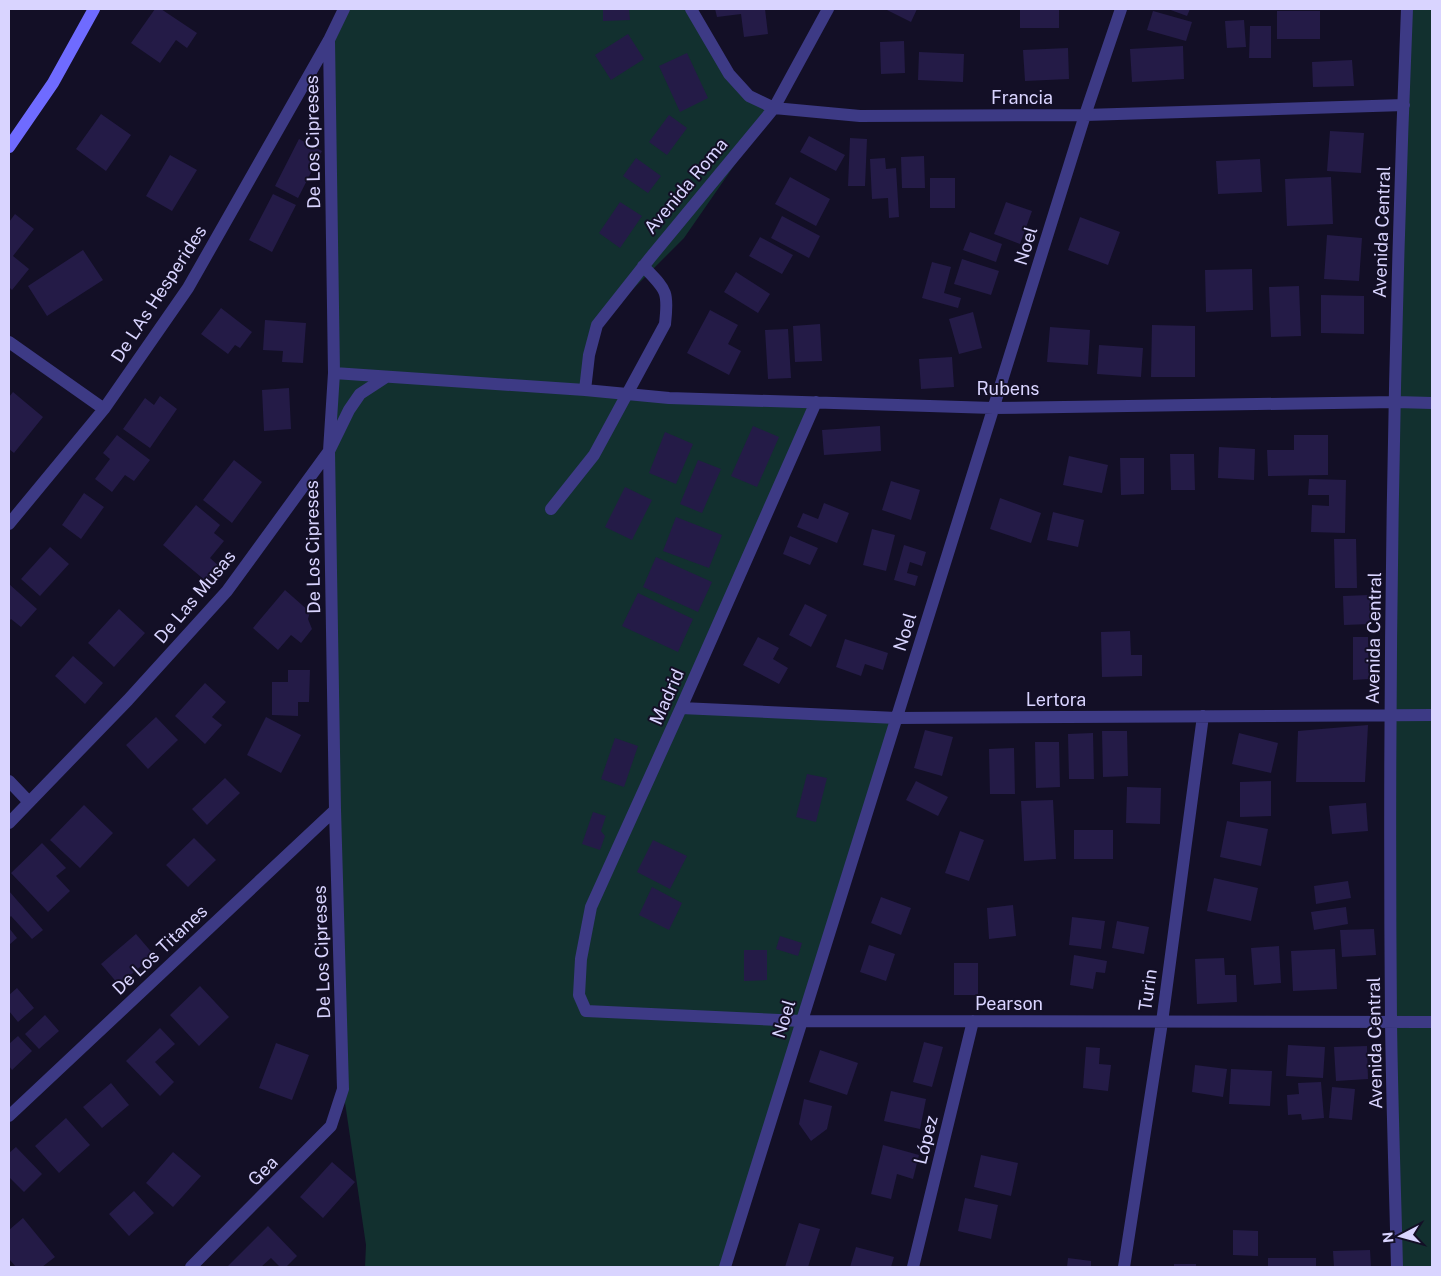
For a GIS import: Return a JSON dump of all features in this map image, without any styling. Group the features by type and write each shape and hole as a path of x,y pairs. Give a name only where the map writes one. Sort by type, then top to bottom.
{"main road":[{"path":"9,148 53,84 94,9"}],"street":[{"name":"De Los Cipreses","path":"343,1089 335,810 329,451 334,373 329,40 344,9"},
{"name":"Francia","path":"690,9 729,74 749,96 774,108 860,116 1085,115 1404,105"},
{"name":"Avenida Roma","path":"585,390 589,355 597,325 643,266 774,108 828,9"},
{"name":"Noel","path":"725,1267 1085,115 1121,9"},
{"name":"Avenida Central","path":"1397,1267 1391,1022 1391,715 1398,259 1407,9"},
{"name":"De LAs Hesperides","path":"9,524 104,409 188,288 329,40"},
{"path":"551,509 594,455 665,324 667,303 663,287 643,266"},
{"path":"9,342 104,409"},
{"name":"Rubens","path":"334,373 585,390 670,398 994,408 1432,403"},
{"name":"De Las Musas","path":"9,823 128,700 227,591 329,451 349,410 360,394 386,377"},
{"name":"Madrid","path":"586,1011 579,995 581,959 591,907 816,402"},
{"name":"Lertora","path":"681,708 896,718 1432,715"},
{"name":"Turin","path":"1124,1267 1162,1022 1203,716"},
{"path":"9,781 29,802"},
{"name":"De Los Titanes","path":"9,1116 335,810"},
{"name":"Pearson","path":"586,1011 802,1021 1432,1022"},
{"name":"López","path":"913,1267 973,1021"},
{"name":"Gea","path":"191,1267 331,1126 343,1089"}],"green space":[{"path":"344,9 691,9 729,74 774,108 684,238 597,325 585,390 816,402 681,708 896,718 729,1267 365,1267 366,1245 343,1089 329,40"},
{"path":"1406,9 1432,9 1432,1267 1393,1267 1391,917"}],"building":[{"path":"155,9 161,9 197,33 187,48 176,40 160,63 131,43"},
{"path":"603,9 629,9 630,20 603,21"},
{"path":"715,9 765,9 768,34 744,37 741,14 717,17"},
{"path":"885,9 917,9 911,22"},
{"path":"1020,9 1059,9 1059,28 1020,28"},
{"path":"1168,9 1190,9 1187,16"},
{"path":"1153,11 1192,22 1186,41 1147,30"},
{"path":"1277,11 1320,11 1320,39 1277,39"},
{"path":"1244,20 1246,47 1227,48 1225,21"},
{"path":"1250,26 1271,26 1271,58 1249,58"},
{"path":"628,34 644,59 611,80 595,55"},
{"path":"904,41 905,73 881,74 880,42"},
{"path":"1183,46 1184,79 1132,82 1130,49"},
{"path":"1068,48 1069,79 1025,81 1023,50"},
{"path":"919,52 964,54 963,82 918,80"},
{"path":"687,53 708,98 680,112 659,66"},
{"path":"1352,60 1354,86 1313,87 1312,62"},
{"path":"101,114 131,135 106,171 76,149"},
{"path":"669,115 687,128 667,155 649,142"},
{"path":"1330,131 1364,133 1361,173 1327,171"},
{"path":"809,136 845,155 836,171 800,152"},
{"path":"850,138 867,139 865,186 848,186"},
{"path":"299,139 322,151 298,198 275,186"},
{"path":"170,155 197,170 172,211 146,196"},
{"path":"924,156 925,188 902,188 901,157"},
{"path":"636,158 661,176 648,193 623,176"},
{"path":"885,158 886,169 896,168 899,217 889,218 888,198 872,199 870,159"},
{"path":"1260,159 1262,192 1218,194 1216,161"},
{"path":"790,177 830,199 816,226 775,204"},
{"path":"1331,177 1333,224 1287,226 1285,179"},
{"path":"930,178 955,178 955,208 930,208"},
{"path":"273,194 296,205 272,252 249,240"},
{"path":"620,202 642,216 620,248 599,233"},
{"path":"1006,202 1032,211 1020,244 994,234"},
{"path":"15,214 34,229 13,256 29,269 12,290 9,287 9,222"},
{"path":"782,216 820,236 809,258 771,238"},
{"path":"1080,217 1120,232 1108,265 1068,250"},
{"path":"970,232 1002,244 996,262 963,250"},
{"path":"1327,235 1362,238 1359,281 1324,279"},
{"path":"760,237 793,255 782,274 749,256"},
{"path":"83,250 103,280 47,316 28,286"},
{"path":"962,259 999,271 991,295 954,284"},
{"path":"932,262 951,267 944,293 961,298 958,308 922,298"},
{"path":"1252,269 1253,310 1206,312 1205,270"},
{"path":"736,272 770,294 758,313 724,292"},
{"path":"1299,286 1301,336 1271,337 1269,287"},
{"path":"1321,295 1364,296 1364,334 1321,333"},
{"path":"221,308 252,332 240,348 235,345 228,354 201,334"},
{"path":"710,310 738,325 728,344 741,351 729,375 687,353"},
{"path":"973,312 982,348 959,354 949,319"},
{"path":"265,320 306,323 303,363 282,362 283,351 263,350"},
{"path":"820,324 822,361 795,362 793,326"},
{"path":"1152,325 1195,326 1195,377 1151,377"},
{"path":"1050,327 1090,330 1088,365 1047,362"},
{"path":"788,329 791,378 768,379 765,330"},
{"path":"1099,345 1143,348 1141,377 1097,374"},
{"path":"952,357 954,387 921,389 919,359"},
{"path":"289,388 291,429 264,431 262,390"},
{"path":"13,392 43,417 14,453 9,449 9,397"},
{"path":"160,396 177,409 150,448 123,429 145,398 154,405"},
{"path":"753,426 779,437 757,487 731,476"},
{"path":"880,426 881,451 824,455 822,430"},
{"path":"665,432 693,444 676,484 649,473"},
{"path":"117,435 150,460 134,481 125,475 112,492 95,479 110,459 103,453"},
{"path":"1294,435 1328,435 1328,475 1268,476 1267,450 1294,450"},
{"path":"1219,447 1255,449 1254,480 1218,478"},
{"path":"1170,454 1194,454 1195,490 1171,490"},
{"path":"1069,456 1108,465 1102,493 1063,485"},
{"path":"1120,458 1144,458 1144,494 1121,495"},
{"path":"234,460 262,482 232,523 203,500"},
{"path":"698,460 721,469 702,513 680,504"},
{"path":"1309,479 1346,480 1345,533 1311,532 1312,505 1329,506 1329,495 1308,495"},
{"path":"891,481 920,490 911,520 882,510"},
{"path":"625,487 652,500 632,540 605,527"},
{"path":"84,493 104,507 81,539 62,525"},
{"path":"1000,498 1041,513 1031,543 990,529"},
{"path":"824,503 849,513 837,543 797,527 803,513 818,519"},
{"path":"196,505 220,525 214,533 224,541 210,558 220,567 207,582 163,545"},
{"path":"1053,512 1084,520 1078,547 1047,540"},
{"path":"676,517 722,535 709,568 663,551"},
{"path":"872,529 895,535 886,571 863,565"},
{"path":"790,536 818,548 810,565 783,554"},
{"path":"1334,539 1356,539 1357,588 1335,588"},
{"path":"904,545 926,552 922,566 910,562 907,573 918,576 915,586 894,580"},
{"path":"50,547 69,564 40,596 21,579"},
{"path":"656,557 712,582 698,612 643,587"},
{"path":"9,584 37,609 21,627 11,619 9,621"},
{"path":"285,590 310,612 308,619 312,629 301,643 291,635 278,650 253,628"},
{"path":"638,593 693,619 678,652 622,626"},
{"path":"1370,595 1370,624 1344,625 1343,596"},
{"path":"805,604 827,615 811,647 789,635"},
{"path":"119,609 145,633 114,667 88,643"},
{"path":"1130,631 1131,655 1142,655 1142,676 1102,677 1101,632"},
{"path":"758,637 779,648 773,659 788,668 779,684 743,665"},
{"path":"1353,637 1368,637 1369,679 1353,680"},
{"path":"845,639 888,653 883,670 865,664 861,676 836,667"},
{"path":"73,656 103,683 85,704 55,676"},
{"path":"288,670 310,670 309,702 298,702 298,716 272,715 272,682 288,682"},
{"path":"205,683 226,702 212,717 222,725 205,744 175,716"},
{"path":"156,717 178,740 148,769 126,745"},
{"path":"266,717 301,735 281,773 247,755"},
{"path":"1368,725 1365,782 1296,782 1298,731"},
{"path":"925,730 953,737 942,776 914,768"},
{"path":"1102,731 1127,731 1128,776 1103,777"},
{"path":"1093,733 1094,779 1069,779 1068,734"},
{"path":"1239,733 1278,743 1271,773 1232,764"},
{"path":"615,738 638,746 624,787 601,779"},
{"path":"1035,742 1059,742 1060,787 1036,788"},
{"path":"1014,748 1015,794 990,794 989,749"},
{"path":"807,774 827,778 816,822 796,817"},
{"path":"225,778 240,793 207,825 192,809"},
{"path":"916,781 948,797 938,816 906,800"},
{"path":"1271,781 1271,816 1240,817 1240,782"},
{"path":"1127,787 1161,788 1160,824 1126,823"},
{"path":"1053,800 1056,859 1024,861 1021,801"},
{"path":"1366,803 1368,831 1332,834 1329,806"},
{"path":"84,805 113,833 80,868 50,840"},
{"path":"593,812 606,816 601,831 605,836 600,850 582,844"},
{"path":"1227,821 1268,829 1261,866 1220,857"},
{"path":"1074,830 1113,830 1113,859 1074,859"},
{"path":"960,831 984,840 969,881 945,873"},
{"path":"194,838 216,860 188,887 166,865"},
{"path":"653,840 687,856 670,889 637,872"},
{"path":"42,843 66,868 56,876 70,891 48,912 11,873"},
{"path":"1214,878 1258,888 1251,921 1207,911"},
{"path":"1348,881 1351,898 1316,904 1314,886"},
{"path":"652,887 682,903 669,930 639,915"},
{"path":"9,891 43,930 32,939 11,916 9,918"},
{"path":"881,897 911,908 901,935 871,923"},
{"path":"1013,905 1016,936 989,939 987,908"},
{"path":"1346,907 1348,924 1314,930 1311,912"},
{"path":"1072,917 1105,921 1101,949 1069,945"},
{"path":"1117,921 1149,927 1144,954 1112,948"},
{"path":"9,928 17,938 9,945"},
{"path":"1374,929 1376,955 1342,957 1340,930"},
{"path":"136,934 154,955 119,985 101,964"},
{"path":"780,936 802,943 798,956 776,949"},
{"path":"869,945 895,954 886,981 860,972"},
{"path":"1279,946 1281,983 1254,985 1251,948"},
{"path":"1335,949 1337,989 1293,991 1291,951"},
{"path":"744,950 767,950 767,980 744,981"},
{"path":"1074,955 1107,961 1105,973 1096,972 1093,989 1070,985"},
{"path":"1224,958 1225,975 1236,975 1237,1002 1197,1004 1195,959"},
{"path":"954,963 978,963 978,995 954,995"},
{"path":"200,986 229,1017 199,1046 170,1015"},
{"path":"17,988 34,1008 18,1022 9,1011 9,995"},
{"path":"45,1015 59,1031 39,1049 25,1034"},
{"path":"160,1028 175,1044 155,1062 174,1082 160,1096 126,1061"},
{"path":"18,1036 32,1051 12,1070 9,1066 9,1044"},
{"path":"924,1042 943,1047 932,1087 913,1082"},
{"path":"276,1043 309,1055 292,1100 259,1088"},
{"path":"1288,1045 1325,1047 1323,1078 1286,1076"},
{"path":"1367,1046 1368,1079 1336,1081 1334,1047"},
{"path":"1086,1047 1100,1048 1099,1064 1111,1065 1108,1091 1083,1088"},
{"path":"820,1050 858,1063 847,1095 809,1082"},
{"path":"1195,1065 1227,1069 1223,1097 1192,1092"},
{"path":"1231,1069 1272,1071 1270,1106 1229,1104"},
{"path":"1321,1082 1324,1118 1302,1120 1301,1114 1288,1115 1287,1095 1299,1094 1298,1083"},
{"path":"111,1083 129,1105 102,1128 83,1107"},
{"path":"1332,1087 1355,1089 1352,1120 1329,1118"},
{"path":"891,1091 926,1099 920,1129 884,1121"},
{"path":"804,1099 832,1106 827,1129 811,1141 799,1124"},
{"path":"66,1118 90,1145 59,1173 35,1146"},
{"path":"883,1145 919,1155 913,1179 897,1174 891,1199 871,1194"},
{"path":"16,1147 42,1174 24,1192 9,1177 9,1153"},
{"path":"173,1152 201,1176 173,1207 146,1183"},
{"path":"981,1155 1018,1163 1011,1196 974,1187"},
{"path":"332,1162 355,1182 323,1218 300,1197"},
{"path":"134,1191 154,1213 129,1236 109,1214"},
{"path":"965,1198 998,1205 991,1239 958,1231"},
{"path":"23,1218 55,1257 42,1267 16,1267 9,1259 9,1230"},
{"path":"799,1223 820,1229 808,1267 785,1267"},
{"path":"268,1226 297,1256 286,1267 280,1267 271,1258 261,1267 228,1266"},
{"path":"1233,1230 1258,1231 1258,1256 1233,1255"},
{"path":"856,1247 894,1257 891,1267 850,1267"},
{"path":"1370,1250 1371,1267 1334,1267 1333,1251"},
{"path":"1068,1258 1091,1261 1091,1267 1067,1267"},
{"path":"1268,1258 1316,1258 1316,1267 1268,1267"},
{"path":"1174,1264 1196,1264 1196,1267 1174,1267"}]}
